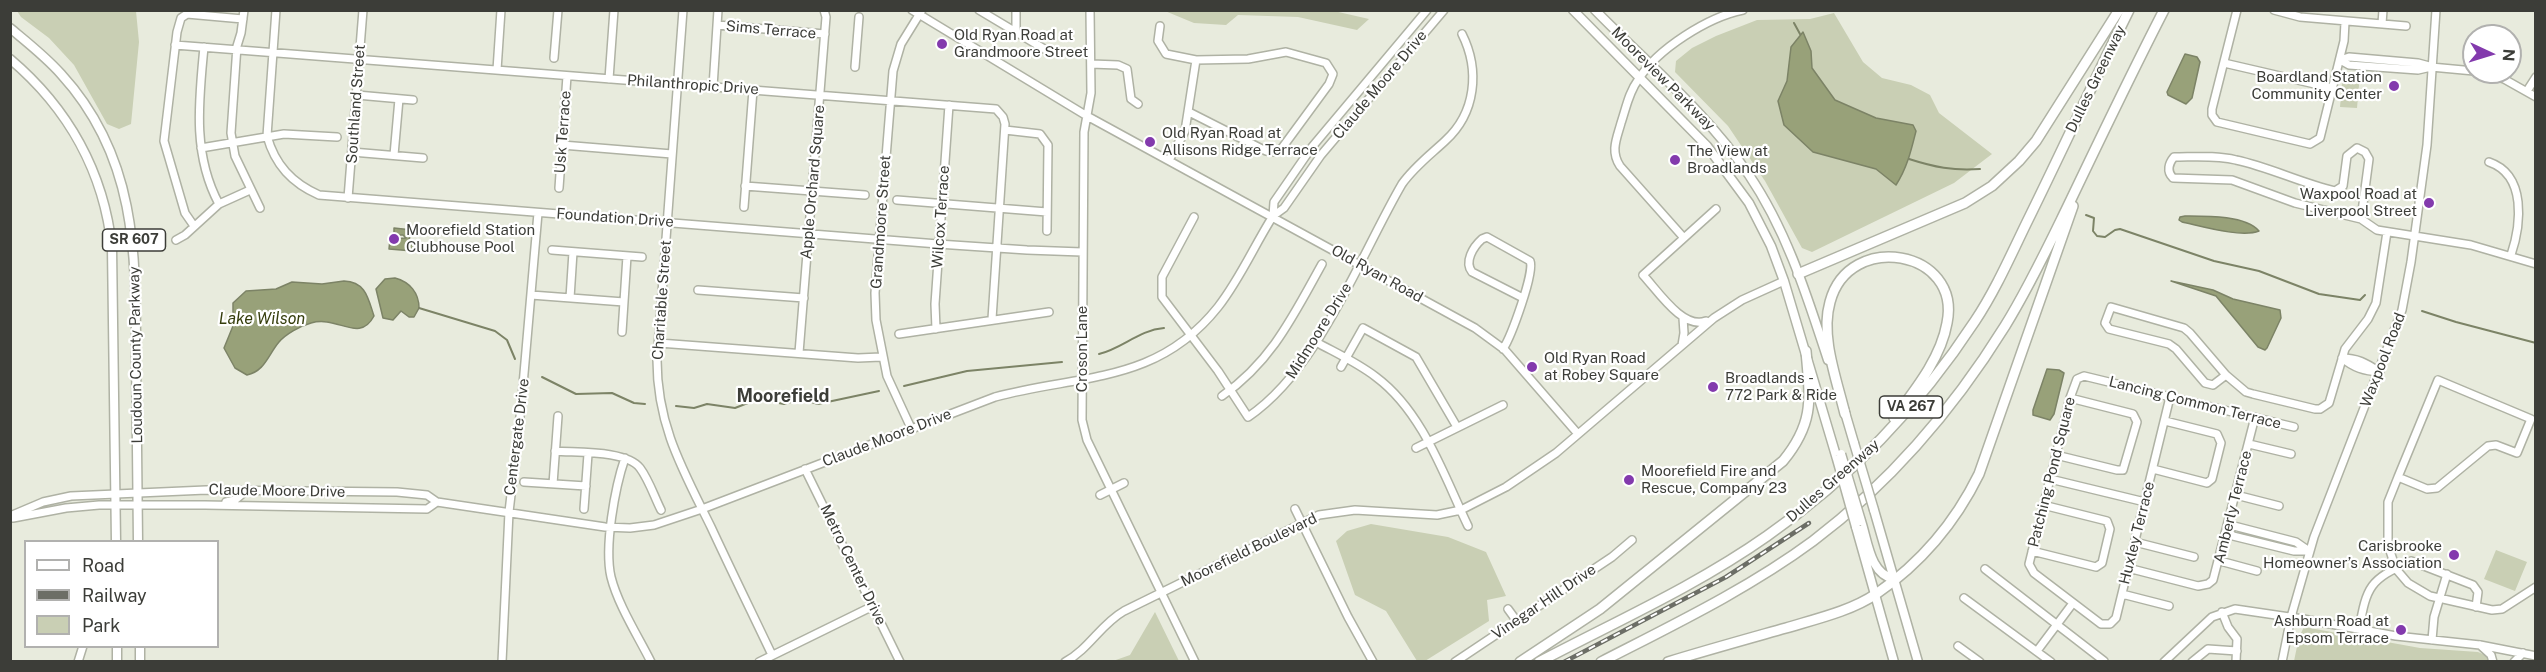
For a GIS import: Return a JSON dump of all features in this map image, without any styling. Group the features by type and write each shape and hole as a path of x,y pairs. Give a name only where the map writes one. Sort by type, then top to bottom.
{"highway":[{"path":"1798,274 1965,203 1992,186 2019,161 2042,133 2118,10"},
{"name":"Dulles Greenway","path":"1539,662 1694,580 1765,538 1808,505 1870,450 1918,399 1976,320 2028,220 2129,10"},
{"name":"Dulles Greenway","path":"1601,662 1709,606 1783,562 1844,515 1905,459 1969,381 2007,324 2041,262 2164,10"},
{"path":"1668,662 1814,620 1874,595 1911,567 1940,537 1962,507 1979,474 2036,308 2092,156"},
{"path":"1845,414 1829,338 1828,307 1832,295 1843,277 1864,261 1883,256 1914,261 1931,272 1941,284 1948,306 1948,321 1940,346 1929,368 1912,395 1870,450"},
{"path":"1520,662 1600,609 1784,461 1802,435 1806,422 1809,388 1806,351"}],"main road":[{"name":"Mooreview Parkway","path":"1573,10 1707,146 1737,184 1771,246 1784,281 1858,524"},
{"name":"Mooreview Parkway","path":"1595,10 1714,130 1749,175 1781,231 1798,274 1845,414 1918,662"},
{"name":"Loudoun County Parkway","path":"10,28 51,64 75,92 100,131 123,184 132,224 135,263 138,540"},
{"name":"Loudoun County Parkway","path":"10,59 47,94 68,122 91,164 108,216 112,259 116,540"},
{"path":"1784,281 1798,274"},
{"path":"1858,524 1881,575 1894,579"},
{"path":"1858,524 1874,595 1894,662"}],"street":[{"path":"244,10 237,49 233,142 235,156 260,208"},
{"name":"Foundation Drive","path":"276,10 267,136 279,165 295,182 319,195 938,244 1082,252"},
{"name":"Southland Street","path":"348,198 363,10"},
{"path":"497,70 501,10"},
{"path":"554,58 558,10"},
{"path":"609,79 614,10"},
{"name":"Charitable Street","path":"683,10 659,343 658,399 681,466 772,655"},
{"path":"713,87 718,10"},
{"name":"Apple Orchard Square","path":"799,353 825,34 824,10"},
{"path":"979,10 1046,50"},
{"path":"1016,10 1016,33"},
{"name":"Croson Lane","path":"1090,10 1091,93 1084,132 1082,252 1082,414 1085,434 1196,662"},
{"name":"Claude Moore Drive","path":"1273,216 1274,202 1312,147 1427,10"},
{"name":"Claude Moore Drive","path":"10,517 55,499 115,494 248,490 397,492 427,495 436,502 612,528 654,525 702,509 995,397 1140,366 1172,350 1192,335 1219,305 1273,216 1284,208 1321,155 1444,10"},
{"path":"1684,238 1620,166 1614,155 1615,144 1629,98 1639,76 1687,34 1721,13 1743,10"},
{"path":"2237,10 2212,115 2217,122 2310,144 2320,138 2340,60 2346,22"},
{"path":"2274,10 2346,22 2406,26"},
{"path":"2322,19 2323,10"},
{"path":"2382,24 2383,10"},
{"name":"Waxpool Road","path":"2282,662 2291,617 2309,551 2402,310 2427,145 2436,10"},
{"name":"Old Ryan Road","path":"918,12 1087,116 1457,317 1503,349 1578,434"},
{"name":"Grandmoore Street","path":"911,428 887,376 881,357 875,314 879,239 895,61 918,12"},
{"path":"194,226 185,213 164,141 181,18 184,15 243,19"},
{"path":"855,67 859,17"},
{"name":"Sims Terrace","path":"717,25 825,34"},
{"path":"1161,26 1158,41 1166,54 1196,60 1248,59 1286,52 1322,60 1331,68 1332,79 1282,148 1275,152 1266,151 1189,112"},
{"name":"Midmoore Drive","path":"1231,389 1248,417 1285,385 1316,342 1402,184 1416,166 1456,129 1468,109 1473,92 1472,57 1462,34"},
{"name":"Philanthropic Drive","path":"176,45 996,109 1003,117 1005,130"},
{"path":"204,47 198,121 201,148 213,193 219,204"},
{"path":"2340,60 2349,57 2418,63 2431,67 2462,70"},
{"path":"1169,160 1185,131 1196,60"},
{"path":"2224,63 2332,88"},
{"path":"1091,64 1118,64 1127,69 1131,99 1138,104"},
{"name":"Usk Terrace","path":"559,188 567,76"},
{"path":"2527,91 2535,77"},
{"path":"2514,84 2535,97"},
{"path":"744,207 753,90"},
{"path":"357,95 413,100"},
{"path":"394,155 399,99"},
{"name":"Wilcox Terrace","path":"936,329 938,244 949,105"},
{"path":"992,320 1005,130 1036,132 1046,141 1048,148 1047,231"},
{"path":"201,148 267,136 304,134 337,137"},
{"path":"562,145 672,154"},
{"path":"2361,219 2369,163 2368,156 2361,149 2357,148 2349,152 2343,186 2335,191 2225,158 2174,157 2170,162 2169,172 2173,178 2232,180 2295,203 2361,219 2377,230 2471,245 2535,264"},
{"path":"352,152 423,158"},
{"path":"2489,162 2500,166 2509,178 2516,195 2520,221 2511,255"},
{"path":"745,186 865,195"},
{"path":"176,240 219,204 250,190"},
{"path":"897,200 1047,212"},
{"path":"1714,318 1699,323 1683,318 1643,275 1716,209"},
{"name":"Centergate Drive","path":"502,662 509,512 521,408 538,213"},
{"path":"1194,217 1166,267 1160,286 1165,302 1231,389"},
{"path":"2226,375 2213,385 2205,383 2169,344 2109,329 2105,323 2111,307 2184,328 2226,375 2246,392 2320,409 2331,398 2342,358 2350,341 2368,320 2376,303 2387,232"},
{"path":"1503,349 1509,339 1522,298 1532,266 1530,261 1486,237 1482,239 1468,261 1468,267 1472,272 1522,298"},
{"path":"552,250 642,258"},
{"path":"570,298 573,252"},
{"path":"622,332 627,256"},
{"path":"1221,396 1254,369 1283,335 1322,264"},
{"path":"1578,434 1714,318 1742,300 1784,281"},
{"path":"698,290 804,298"},
{"path":"531,295 624,302"},
{"path":"899,334 1049,312"},
{"path":"1682,345 1683,318"},
{"path":"1341,367 1363,328 1416,357 1457,427"},
{"path":"1316,342 1378,377 1392,391 1427,442 1468,526"},
{"path":"659,343 858,358 881,357"},
{"path":"2342,358 2351,366 2364,371 2379,372"},
{"name":"Patching Pond Square","path":"2073,603 2032,571 2030,564 2070,398 2077,379 2084,376 2097,379"},
{"name":"Lancing Common Terrace","path":"2097,379 2294,427"},
{"path":"2398,477 2433,490 2487,446 2496,446 2517,453 2531,419 2438,380 2398,477 2388,502 2387,511 2388,545 2396,569 2415,588 2439,598 2492,610 2502,609 2535,587"},
{"name":"Huxley Terrace","path":"2073,603 2098,623 2107,625 2116,618 2170,397"},
{"path":"2056,455 2123,470 2137,422 2133,414 2070,398"},
{"path":"1416,448 1503,405"},
{"path":"552,484 558,416"},
{"name":"Amberly Terrace","path":"2128,568 2203,585 2213,580 2220,561 2255,417"},
{"path":"2153,470 2207,483 2212,479 2219,452 2221,441 2217,434 2165,421"},
{"name":"Moorefield Boulevard","path":"1065,662 1083,650 1115,616 1302,522 1337,511 1437,515 1461,510 1518,481 1578,434"},
{"path":"2248,444 2291,454"},
{"path":"555,451 625,458 639,467 661,510"},
{"path":"584,509 588,454"},
{"path":"625,458 615,492 610,559 612,579 651,662"},
{"name":"Metro Center Drive","path":"805,469 900,662"},
{"path":"2050,479 2145,502"},
{"path":"524,482 586,486"},
{"path":"1100,495 1124,483"},
{"path":"215,505 230,502 248,490"},
{"path":"2236,495 2279,506"},
{"name":"Claude Moore Drive","path":"10,517 75,507 215,505 427,508 436,502"},
{"path":"2032,551 2096,567 2102,563 2110,529 2107,521 2043,505"},
{"path":"1295,509 1348,617 1373,662"},
{"path":"2227,530 2234,526 2296,542 2309,551"},
{"name":"Vinegar Hill Drive","path":"1455,662 1612,557 1632,540"},
{"path":"2135,542 2194,557"},
{"path":"2220,561 2257,571"},
{"path":"2359,629 2369,589 2374,582 2412,561 2477,588 2476,607"},
{"path":"1985,569 2104,661"},
{"path":"2432,640 2439,598 2446,574"},
{"path":"2122,594 2169,606"},
{"path":"1964,598 2051,662"},
{"path":"2037,651 2073,603"},
{"path":"759,662 873,606"},
{"path":"1508,609 1516,620"},
{"path":"2164,662 2212,617 2222,612 2244,609 2359,629 2480,645 2535,656"},
{"path":"2222,612 2228,627 2237,639 2236,662"},
{"path":"2480,645 2491,655 2493,662"},
{"path":"1958,646 1980,661"},
{"path":"2192,662 2208,649 2237,651"},
{"path":"2514,662 2523,653"}],"green space":[{"path":"17,11 136,11 139,42 131,124 119,129 107,124 74,65 49,38 21,17"},
{"path":"1165,11 1334,11 1369,19 1357,30 1298,17 1238,15 1226,25 1194,23"},
{"path":"1834,13 1863,62 1882,78 1911,85 1930,95 1939,113 1992,154 1954,183 1812,252 1802,248 1765,181 1728,126 1675,72 1676,61 1692,48 1757,20 1810,19"},
{"path":"2343,72 2360,74 2357,108 2340,107"},
{"path":"1371,524 1448,537 1486,552 1506,596 1487,600 1489,621 1425,661 1417,661 1386,611 1355,595 1336,541 1347,531"},
{"path":"2496,550 2527,562 2515,591 2484,579"},
{"path":"1155,612 1179,661 1113,661 1130,655"},
{"path":"2304,627 2420,648 2478,652 2487,656 2489,661 2294,661 2299,637"}],"water":[{"path":"1803,32 1811,51 1812,68 1835,100 1876,118 1913,125 1916,131 1903,172 1896,185 1876,169 1813,152 1784,125 1778,101 1787,81 1791,47"},
{"path":"2185,54 2197,57 2200,62 2192,98 2186,104 2168,95 2167,92"},
{"path":"2180,217 2235,219 2259,231 2232,232 2179,220"},
{"name":"Moorefield Station Clubhouse Pool","path":"394,228 412,230 409,239 414,241 413,251 389,249 390,239 406,238 403,235 394,235"},
{"path":"395,278 405,282 415,293 419,308 414,317 409,317 401,311 393,320 383,318 376,289 385,279"},
{"name":"Lake Wilson","path":"344,281 357,284 365,292 374,316 368,324 362,328 355,328 330,322 307,324 282,339 258,370 247,375 235,368 224,348 233,326 233,303 246,291 276,289 292,282 322,284"},
{"path":"2171,281 2213,290 2233,299 2280,310 2281,318 2267,348 2265,350 2258,347 2216,296"},
{"path":"2047,369 2064,373 2054,414 2050,420 2033,415"}],"waterway":[{"path":"1794,23 1800,34"},
{"path":"1909,159 1944,168 1980,169"},
{"path":"2086,215 2094,218 2093,231 2097,236 2105,237 2120,229 2214,261 2259,271 2319,294 2360,300 2365,295"},
{"path":"419,308 495,331 507,340 515,359"},
{"path":"2422,311 2536,343"},
{"path":"1099,354 1147,332 1164,328"},
{"path":"904,386 967,371 1062,362"},
{"path":"542,377 576,394 612,393 634,403 645,404"},
{"path":"676,406 694,408 707,404 735,408 758,399 784,404 801,399 818,404 879,391"}],"railway":[{"path":"1564,662 1726,577 1809,523"}],"place":[{"name":"Old Ryan Road at Grandmoore Street","path":"942,44"},
{"name":"Boardland Station Community Center","path":"2394,86"},
{"name":"Old Ryan Road at Allisons Ridge Terrace","path":"1150,142"},
{"name":"The View at Broadlands","path":"1675,160"},
{"name":"Waxpool Road at Liverpool Street","path":"2429,203"},
{"name":"Moorefield Station Clubhouse Pool","path":"394,239"},
{"name":"Old Ryan Road at Robey Square","path":"1532,367"},
{"name":"Broadlands - 772 Park & Ride","path":"1713,387"},
{"name":"Moorefield Fire and Rescue, Company 23","path":"1629,480"},
{"name":"Carisbrooke Homeowner’s Association","path":"2454,555"},
{"name":"Ashburn Road at Epsom Terrace","path":"2401,630"}],"district":[{"name":"Moorefield","path":"783,396"}]}
